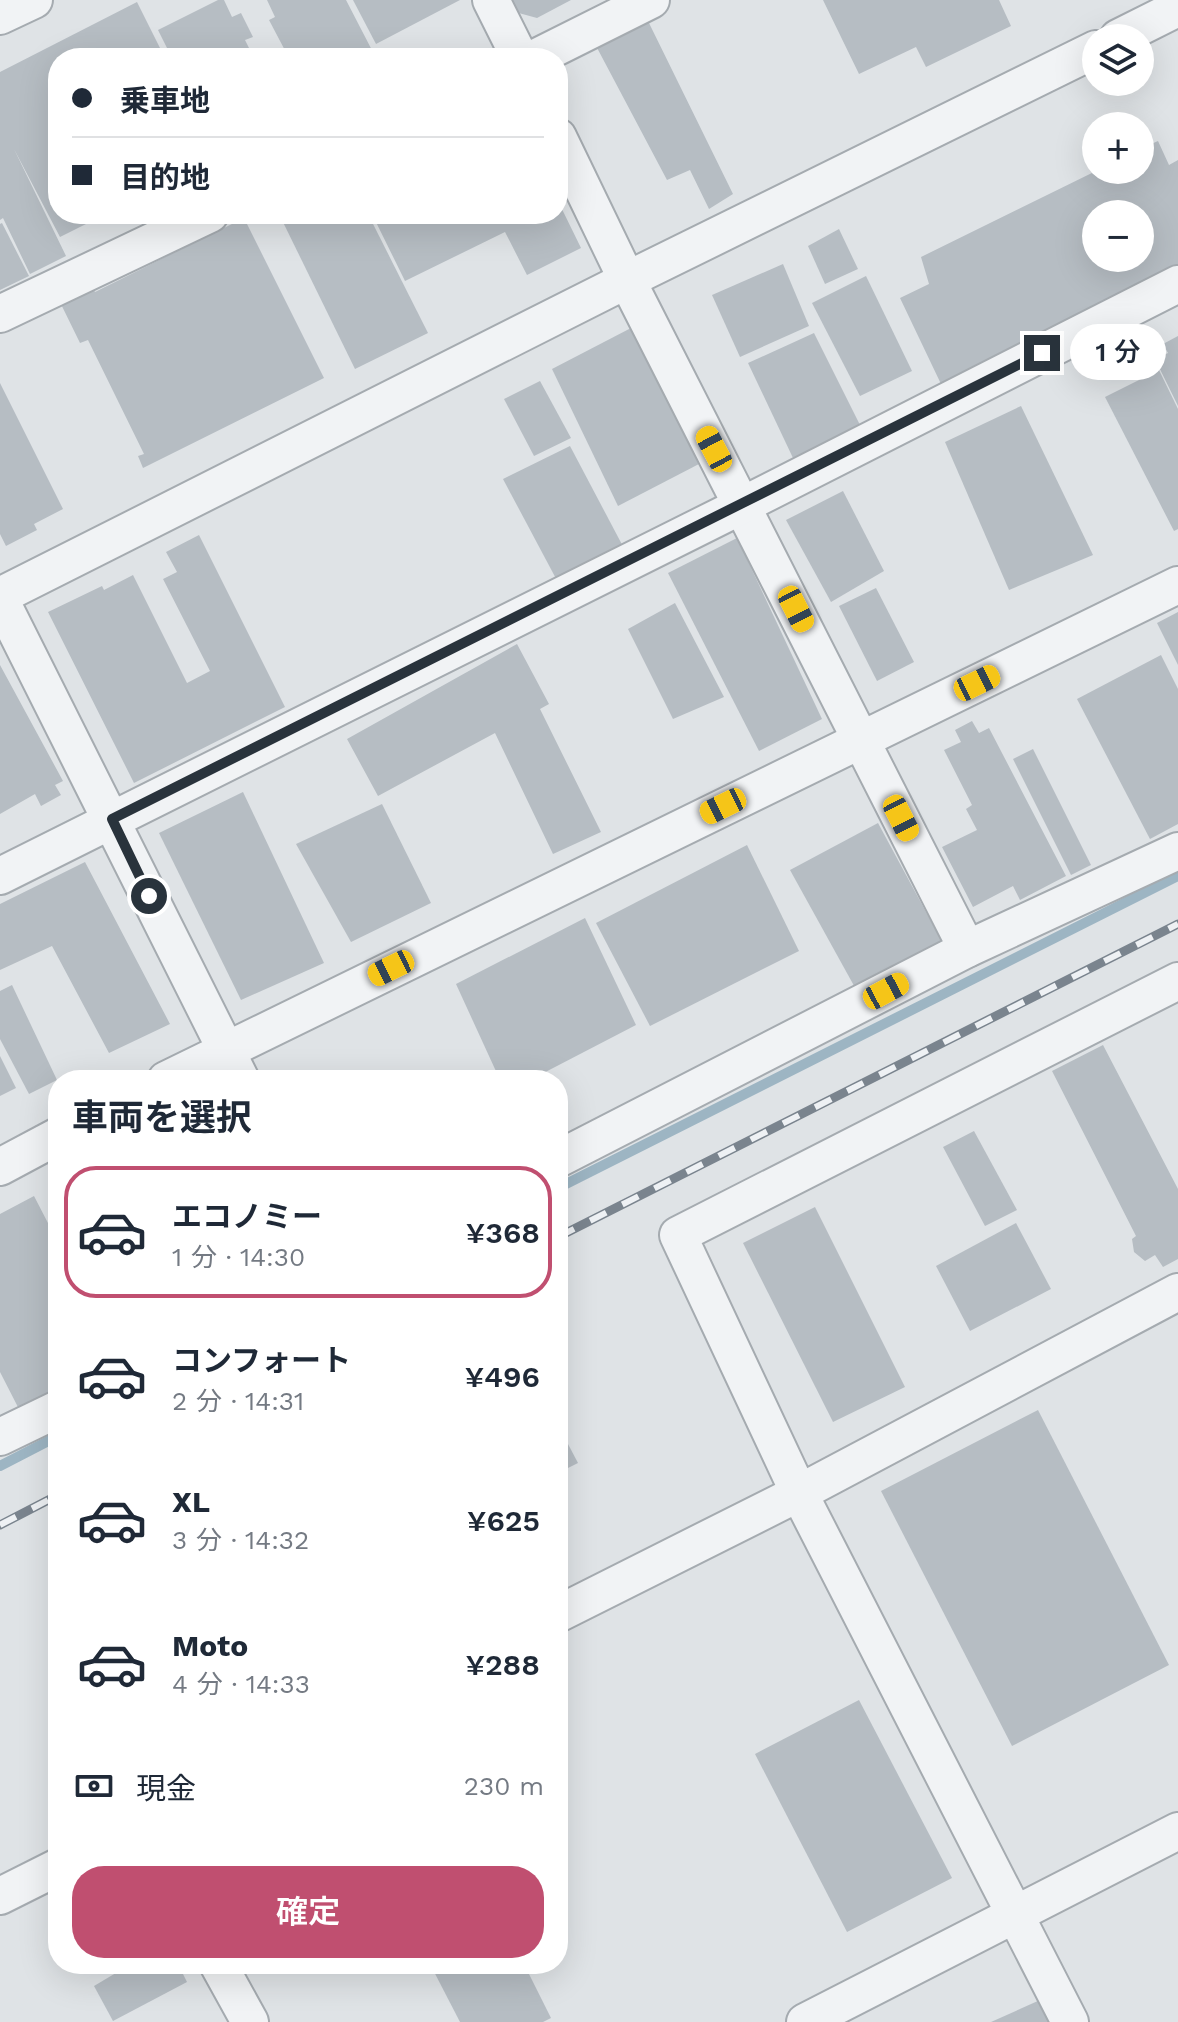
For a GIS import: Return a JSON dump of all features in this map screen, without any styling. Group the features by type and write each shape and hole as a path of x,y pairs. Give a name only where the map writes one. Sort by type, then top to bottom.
{"street":[{"path":"0,16 34,0"},
{"path":"491,0 515,48"},
{"path":"555,48 651,0"},
{"path":"1146,24 1178,8"},
{"path":"233,1064 0,598 627,280 1082,56"},
{"path":"568,158 967,949"},
{"path":"0,314 189,224"},
{"path":"0,876 1178,284"},
{"path":"208,1070 233,1064 862,739 1178,585"},
{"path":"568,1154 967,949 1178,851"},
{"path":"1070,2022 799,1493 678,1235 1178,981"},
{"path":"0,1167 48,1141"},
{"path":"568,1609 799,1493 1178,1292"},
{"path":"0,1437 48,1414"},
{"path":"805,2022 1178,1831"},
{"path":"0,1896 48,1872"},
{"path":"224,1974 250,2022"}],"building":[{"path":"218,0 224,0 232,17 241,13 253,37 245,40 249,48 167,48 158,30"},
{"path":"267,0 346,0 371,48 284,48 269,20 275,17"},
{"path":"353,0 460,0 376,44"},
{"path":"509,0 571,0 537,18 515,12"},
{"path":"823,0 999,0 1011,26 926,67 916,47 859,74"},
{"path":"137,2 160,48 48,48 48,214 14,149 66,256 30,274 3,218 0,220 0,72"},
{"path":"648,21 733,194 709,209 690,170 667,180 595,44"},
{"path":"1158,141 1169,165 1178,160 1178,269 941,384 900,298 929,284 921,257 1082,178 1082,184 1154,184 1154,143"},
{"path":"568,221 581,248 527,275 505,232 405,281 377,224 568,224"},
{"path":"0,224 29,276 0,290"},
{"path":"53,224 86,224 60,237"},
{"path":"232,224 247,224 324,378 143,468 138,456 144,454 88,340 80,343 57,296 89,280 95,292"},
{"path":"284,224 373,224 428,333 355,369"},
{"path":"839,229 858,269 825,284 808,246"},
{"path":"783,264 809,326 740,357 712,295"},
{"path":"866,276 912,371 860,396 812,303"},
{"path":"631,328 699,464 618,506 552,369"},
{"path":"814,333 861,427 793,458 748,363"},
{"path":"1178,336 1178,406 1155,359 1168,353 1163,344"},
{"path":"1159,370 1178,409 1178,529 1174,531 1105,397"},
{"path":"540,381 571,438 534,456 504,399"},
{"path":"0,383 63,509 34,524 37,530 6,546 0,534"},
{"path":"1021,406 1093,555 1009,590 945,442"},
{"path":"570,446 627,554 561,588 503,479"},
{"path":"843,491 884,571 831,602 786,520"},
{"path":"199,535 285,707 134,783 48,612 133,575 187,683 210,671 163,579 177,572 166,552"},
{"path":"737,538 822,719 759,751 668,573"},
{"path":"876,588 914,662 877,681 839,606"},
{"path":"675,603 724,697 673,719 628,629"},
{"path":"1178,612 1178,665 1157,623"},
{"path":"517,644 549,704 540,709 601,832 553,854 495,733 378,796 347,739"},
{"path":"1161,655 1178,689 1178,824 1150,839 1077,699"},
{"path":"0,665 63,781 55,785 61,795 41,806 35,794 0,814"},
{"path":"972,721 979,733 989,728 1066,876 1020,900 1013,886 973,907 942,847 977,830 966,809 972,805 944,750 961,742 955,730"},
{"path":"1033,749 1091,865 1071,875 1013,759"},
{"path":"243,792 324,963 241,1000 159,833"},
{"path":"382,804 431,903 351,942 296,844"},
{"path":"878,823 946,949 858,993 790,870"},
{"path":"747,845 799,951 650,1026 596,923"},
{"path":"85,862 170,1024 109,1053 52,946 0,970 0,904"},
{"path":"585,918 636,1025 549,1070 495,1070 456,984"},
{"path":"12,985 52,1070 48,1070 48,1084 29,1094 0,1039 0,991"},
{"path":"1103,1045 1178,1189 1178,1259 1163,1267 1155,1255 1145,1261 1134,1252 1132,1239 1136,1236 1052,1071"},
{"path":"0,1056 16,1088 0,1096"},
{"path":"974,1131 1017,1210 985,1226 943,1147"},
{"path":"34,1196 48,1223 48,1399 21,1413 0,1372 0,1214"},
{"path":"815,1207 905,1387 833,1422 743,1243"},
{"path":"1016,1223 1051,1289 970,1331 936,1266"},
{"path":"1038,1410 1169,1665 1012,1746 881,1491"},
{"path":"568,1444 578,1463 568,1468"},
{"path":"859,1700 952,1878 847,1932 755,1754"},
{"path":"114,1974 183,1974 187,1982 113,2021 94,1986"},
{"path":"435,1974 529,1974 551,2018 543,2022 460,2022"},
{"path":"1040,2000 1051,2022 991,2022"}],"waterway":[{"path":"568,1183 1178,876"},
{"path":"0,1466 48,1441"}],"railway":[{"path":"568,1232 1178,924"},
{"path":"0,1525 48,1500"}],"route":[{"path":"149,896 112,819 1042,353"}]}
